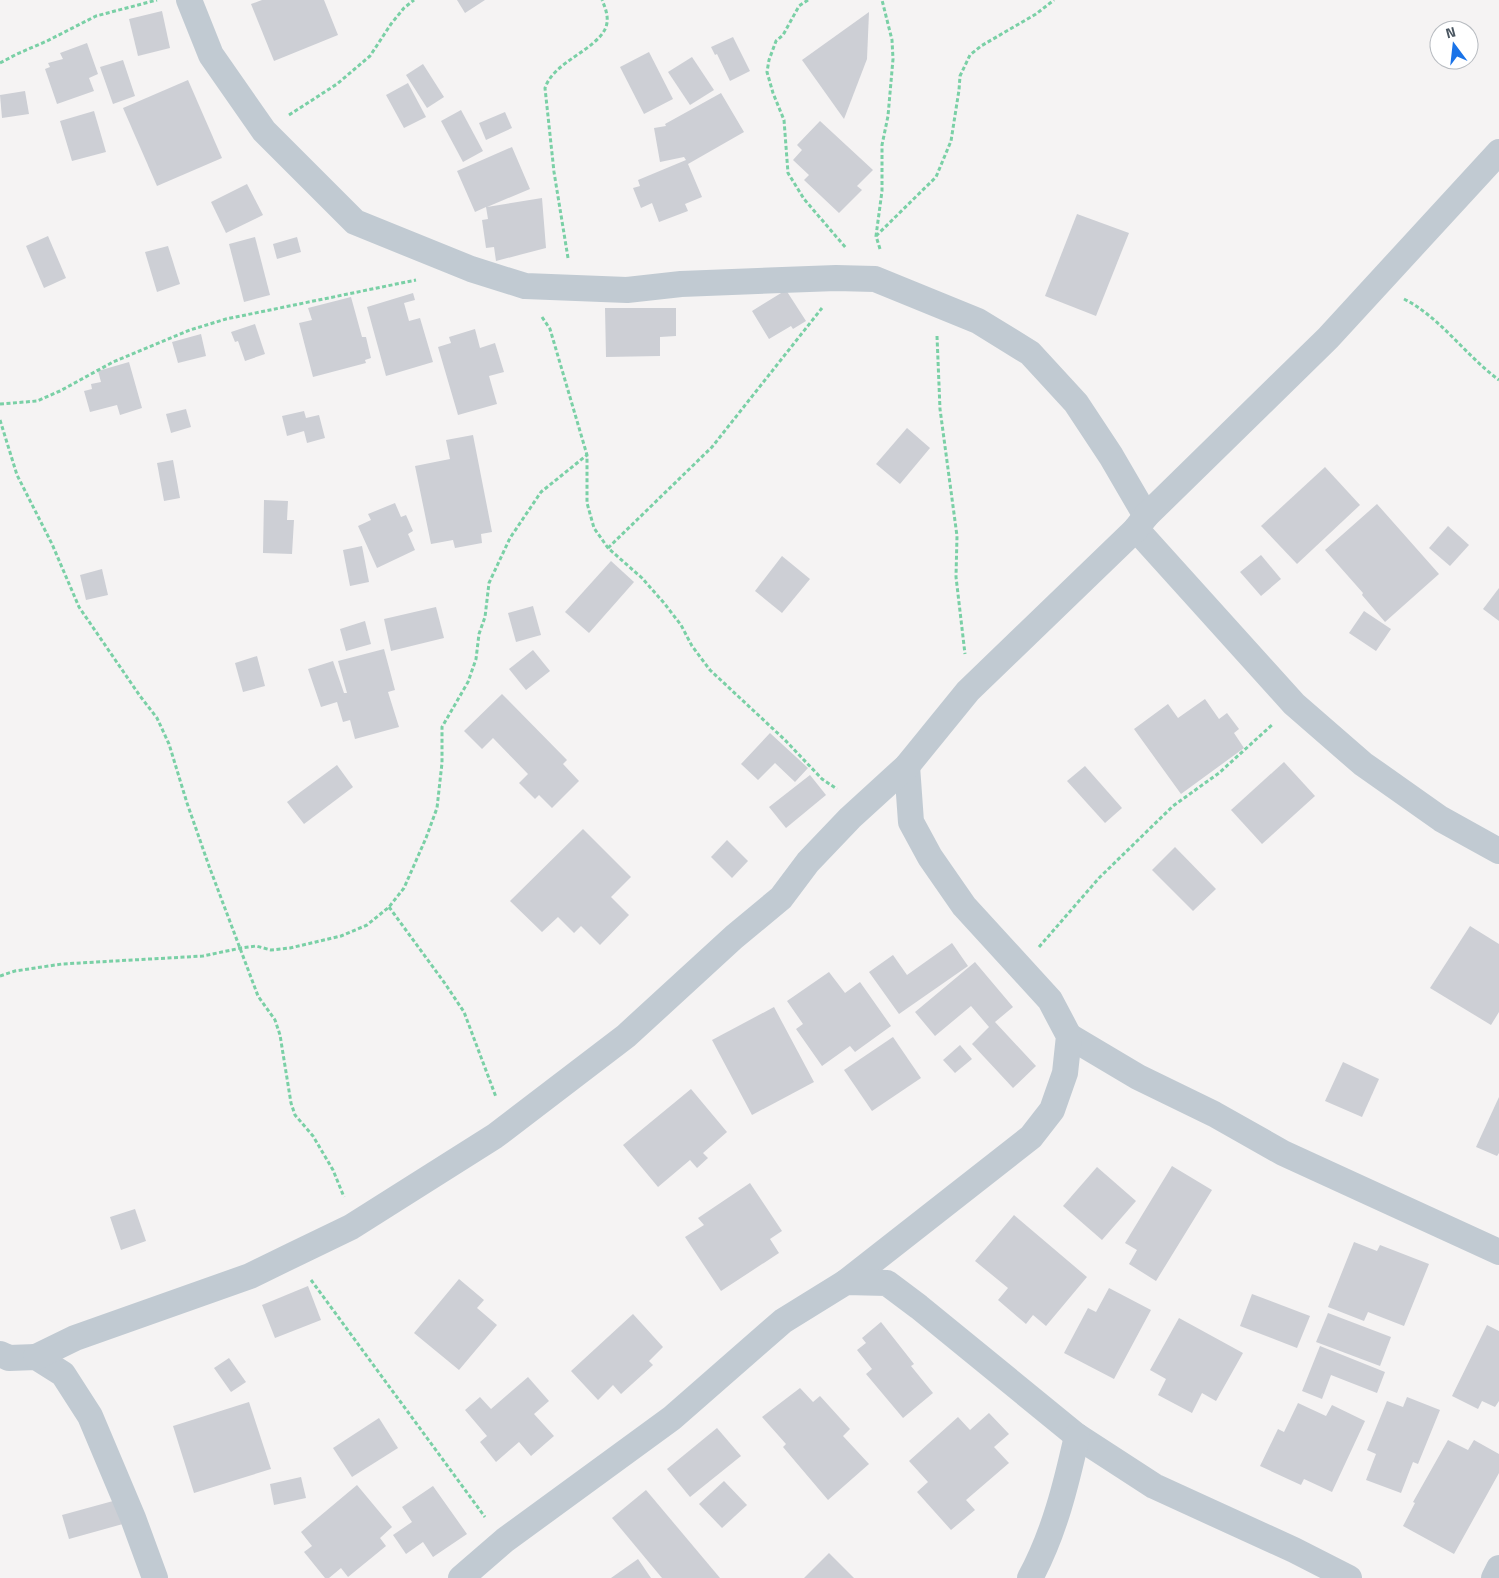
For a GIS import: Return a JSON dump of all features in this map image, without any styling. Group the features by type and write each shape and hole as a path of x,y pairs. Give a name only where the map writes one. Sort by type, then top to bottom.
{"street":[{"path":"189,0 211,55 264,131 355,222 471,269 525,286 627,290 681,284 836,278 882,282 978,321 1030,353 1076,403 1112,456 1141,522 1294,704 1363,764 1441,819 1499,851"},
{"path":"3,1357 36,1356 75,1338 250,1276 351,1227 495,1136 626,1036 728,943 781,898 808,862 850,818 907,766 968,691 1328,338 1499,152"},
{"path":"907,766 912,822 930,857 964,906 1050,1000 1069,1036 1138,1078 1214,1114 1283,1153 1499,1252"},
{"path":"461,1578 505,1540 672,1418 783,1321 846,1282 1031,1137 1052,1110 1065,1073 1069,1036"},
{"path":"846,1282 887,1283 1077,1436 1154,1486 1294,1550 1349,1578"},
{"path":"36,1356 63,1374 90,1416 133,1518 155,1578"},
{"path":"1030,1578 1040,1559 1065,1489 1077,1436"},
{"path":"1494,1578 1499,1568"}],"path":[{"path":"0,63 96,16 157,0"},
{"path":"264,131 337,84 370,56 391,24 414,0"},
{"path":"574,288 557,190 545,88 548,79 596,40 606,28 607,13 602,0"},
{"path":"808,0 799,6 783,35 776,41 769,60 768,72 773,93 784,120 788,173 804,199 882,282"},
{"path":"882,0 892,40 892,60 888,116 882,145 882,191 876,236 882,282"},
{"path":"876,236 936,177 951,141 960,76 970,55 981,46 1036,14 1054,0"},
{"path":"0,404 37,402 113,362 190,330 226,319 425,278"},
{"path":"608,548 712,447 820,311 829,296 836,278"},
{"path":"525,286 550,330 587,455 587,503 594,528 608,548 642,578 664,603 681,625 692,646 710,670 785,740 822,779 842,793 850,818"},
{"path":"1369,292 1405,299 1421,309 1484,369 1499,380"},
{"path":"934,304 940,408 957,536 956,577 968,691"},
{"path":"0,420 17,474 52,544 79,607 157,718 169,744 209,866 258,996 275,1020 280,1035 291,1103 295,1115 313,1136 333,1170 343,1194 351,1227"},
{"path":"0,976 15,971 62,964 203,956 256,946 271,950 290,948 341,936 367,925 389,907 404,888 437,808 442,763 442,727 468,682 476,659 479,634 485,616 489,583 510,538 541,492 587,455"},
{"path":"1021,968 1117,859 1173,806 1219,773 1294,704"},
{"path":"389,907 464,1012 507,1127"},
{"path":"293,1255 485,1517 505,1540"}],"building":[{"path":"262,0 324,0 338,35 274,61 251,4"},
{"path":"457,0 485,0 465,13"},
{"path":"162,11 170,48 138,56 129,19"},
{"path":"869,12 867,59 844,119 802,60"},
{"path":"733,37 750,71 730,81 717,54 715,55 711,47"},
{"path":"87,43 98,74 89,78 94,91 57,104 45,69 50,67 48,63 63,59 60,53"},
{"path":"649,52 673,99 644,114 620,67"},
{"path":"692,57 714,90 690,105 668,72"},
{"path":"123,60 135,96 113,104 100,67"},
{"path":"423,64 444,97 427,108 406,75"},
{"path":"188,80 222,158 157,186 123,108"},
{"path":"408,83 426,117 404,128 386,95"},
{"path":"25,91 29,114 2,118 0,95"},
{"path":"721,93 744,132 688,164 702,197 685,204 688,211 659,222 652,203 641,208 633,188 640,186 638,180 686,160 684,157 660,162 654,128 666,126 665,124"},
{"path":"461,110 483,151 463,162 441,121"},
{"path":"94,111 106,152 72,161 60,121"},
{"path":"505,112 512,128 486,140 479,123"},
{"path":"820,121 873,170 857,186 862,190 839,213 804,180 809,175 793,160 802,150 797,145"},
{"path":"512,147 530,189 487,207 542,198 546,248 496,261 494,247 486,248 482,220 488,219 486,207 475,212 457,171"},
{"path":"247,184 263,215 226,233 211,202"},
{"path":"1077,214 1129,233 1096,316 1045,296"},
{"path":"48,236 66,278 44,288 26,246"},
{"path":"255,237 270,295 244,302 229,244"},
{"path":"297,237 301,252 277,259 273,244"},
{"path":"168,246 180,284 157,292 145,252"},
{"path":"786,290 806,321 793,329 791,326 769,339 752,311"},
{"path":"413,293 415,300 404,303 409,321 420,318 433,362 386,376 367,307"},
{"path":"351,297 362,337 366,337 371,358 365,360 366,363 313,377 299,323 312,320 308,308"},
{"path":"605,308 676,308 676,336 660,337 660,356 606,357"},
{"path":"255,324 265,354 245,361 238,341 235,342 231,332"},
{"path":"475,329 480,348 495,343 504,372 489,376 497,404 458,415 438,347 451,343 449,337"},
{"path":"201,334 206,356 178,363 172,342"},
{"path":"129,362 142,408 120,415 117,405 90,412 84,391 92,389 91,384 101,382 98,371"},
{"path":"186,409 191,427 171,433 166,414"},
{"path":"304,411 306,418 319,415 325,438 307,443 304,431 287,436 282,416"},
{"path":"907,428 930,448 900,484 876,464"},
{"path":"473,435 492,532 481,534 482,543 455,548 453,540 431,544 415,466 450,459 446,440"},
{"path":"173,460 180,498 164,501 157,463"},
{"path":"1325,467 1360,505 1297,564 1261,526"},
{"path":"264,500 288,501 287,520 294,520 292,554 263,553"},
{"path":"395,503 401,517 406,515 413,531 408,534 415,550 377,568 358,526 371,520 368,514"},
{"path":"1377,504 1439,574 1385,622 1362,595 1363,593 1325,550"},
{"path":"1448,526 1469,545 1450,566 1429,548"},
{"path":"362,546 369,582 350,586 343,550"},
{"path":"1261,555 1281,579 1261,596 1240,572"},
{"path":"782,556 810,579 782,613 755,591"},
{"path":"611,561 634,582 589,633 565,612"},
{"path":"102,569 108,595 86,600 80,575"},
{"path":"1499,588 1499,621 1483,609"},
{"path":"533,606 541,635 516,642 508,613"},
{"path":"436,607 444,638 391,651 384,619"},
{"path":"1364,611 1391,629 1376,651 1349,633"},
{"path":"365,621 371,644 346,651 340,629"},
{"path":"384,649 395,690 388,692 399,727 355,739 350,720 343,722 337,702 321,707 308,669 333,661 344,693 347,693 338,661"},
{"path":"533,650 550,671 526,690 509,669"},
{"path":"257,656 265,686 243,692 235,663"},
{"path":"502,694 567,760 563,764 579,781 552,808 539,795 535,799 519,783 528,774 493,738 482,749 464,731"},
{"path":"1205,699 1219,719 1227,713 1239,729 1234,733 1244,748 1181,794 1134,729 1168,704 1178,718"},
{"path":"770,733 808,768 795,782 775,763 758,780 741,764"},
{"path":"1284,762 1315,796 1262,844 1231,810"},
{"path":"337,765 353,787 304,824 287,802"},
{"path":"1085,766 1122,808 1105,823 1067,781"},
{"path":"810,775 826,795 786,828 769,807"},
{"path":"583,829 631,877 611,897 629,915 600,945 581,926 574,933 558,917 542,932 510,901"},
{"path":"727,840 748,861 732,878 711,857"},
{"path":"1175,847 1216,889 1193,911 1152,870"},
{"path":"1470,926 1499,944 1499,1012 1491,1025 1430,988"},
{"path":"952,943 968,966 899,1014 869,972 893,955 907,975"},
{"path":"975,962 1013,1007 995,1022 1036,1066 1013,1088 972,1044 989,1027 971,1006 935,1036 915,1012"},
{"path":"829,972 845,993 860,982 891,1026 855,1052 850,1046 822,1066 796,1029 803,1024 787,1001"},
{"path":"774,1007 814,1082 752,1115 712,1040"},
{"path":"893,1037 921,1078 872,1111 844,1070"},
{"path":"960,1045 972,1059 955,1073 943,1060"},
{"path":"1343,1062 1379,1079 1362,1117 1325,1101"},
{"path":"691,1089 727,1132 703,1153 708,1158 697,1168 690,1160 658,1187 623,1145"},
{"path":"1499,1097 1499,1153 1497,1156 1476,1147"},
{"path":"1172,1166 1212,1190 1156,1281 1129,1264 1137,1250 1125,1243"},
{"path":"1097,1167 1136,1201 1102,1240 1063,1206"},
{"path":"750,1183 782,1231 770,1239 779,1253 721,1291 685,1237 704,1225 698,1218"},
{"path":"135,1209 146,1241 121,1250 110,1217"},
{"path":"1014,1215 1087,1277 1046,1326 1033,1315 1026,1324 998,1300 1008,1288 975,1261"},
{"path":"1354,1242 1377,1251 1380,1245 1429,1264 1404,1326 1368,1312 1364,1321 1328,1307"},
{"path":"459,1279 484,1300 477,1308 497,1325 459,1370 414,1333"},
{"path":"308,1286 321,1320 275,1338 262,1305"},
{"path":"1109,1288 1151,1310 1114,1379 1064,1353 1088,1308 1096,1312"},
{"path":"1252,1294 1310,1316 1297,1348 1240,1326"},
{"path":"1328,1313 1391,1337 1380,1366 1316,1342"},
{"path":"633,1314 663,1347 649,1361 653,1365 621,1394 613,1385 598,1400 571,1371"},
{"path":"1179,1318 1243,1353 1216,1401 1202,1393 1192,1413 1158,1395 1166,1379 1150,1370"},
{"path":"881,1322 914,1364 911,1366 933,1393 903,1418 866,1374 872,1369 857,1350 866,1343 862,1338"},
{"path":"1487,1325 1499,1331 1499,1401 1495,1407 1482,1401 1478,1409 1452,1396"},
{"path":"1320,1346 1385,1372 1377,1393 1331,1375 1322,1399 1302,1391"},
{"path":"229,1358 246,1382 231,1392 214,1368"},
{"path":"528,1377 549,1401 534,1414 554,1436 531,1456 519,1442 496,1462 480,1442 487,1436 465,1410 480,1397 491,1409"},
{"path":"800,1388 813,1402 820,1396 850,1429 843,1436 869,1464 828,1500 783,1447 786,1444 762,1417"},
{"path":"1407,1397 1440,1410 1418,1464 1413,1462 1401,1493 1366,1480 1376,1454 1367,1450 1387,1401 1403,1407"},
{"path":"249,1402 271,1469 194,1493 173,1426"},
{"path":"1298,1403 1326,1416 1332,1405 1365,1421 1332,1492 1304,1479 1301,1485 1260,1466 1278,1429 1284,1432"},
{"path":"989,1413 1009,1434 994,1447 1009,1463 966,1500 975,1510 951,1530 917,1492 928,1482 909,1461 958,1417 970,1430"},
{"path":"379,1418 398,1448 352,1477 333,1448"},
{"path":"717,1428 741,1456 690,1497 667,1469"},
{"path":"1448,1440 1468,1450 1474,1440 1499,1454 1499,1473 1454,1554 1403,1526 1415,1503 1413,1502"},
{"path":"301,1477 306,1498 274,1505 270,1484"},
{"path":"724,1481 747,1505 722,1528 699,1504"},
{"path":"357,1485 392,1527 380,1538 386,1546 348,1577 341,1568 329,1578 325,1578 304,1552 312,1546 301,1532"},
{"path":"433,1486 467,1534 433,1557 423,1542 406,1554 393,1535 412,1522 402,1507"},
{"path":"646,1490 720,1578 662,1578 612,1518"},
{"path":"124,1498 130,1522 69,1539 62,1515"},
{"path":"829,1553 854,1578 804,1578"},
{"path":"638,1559 651,1578 611,1578"}]}
